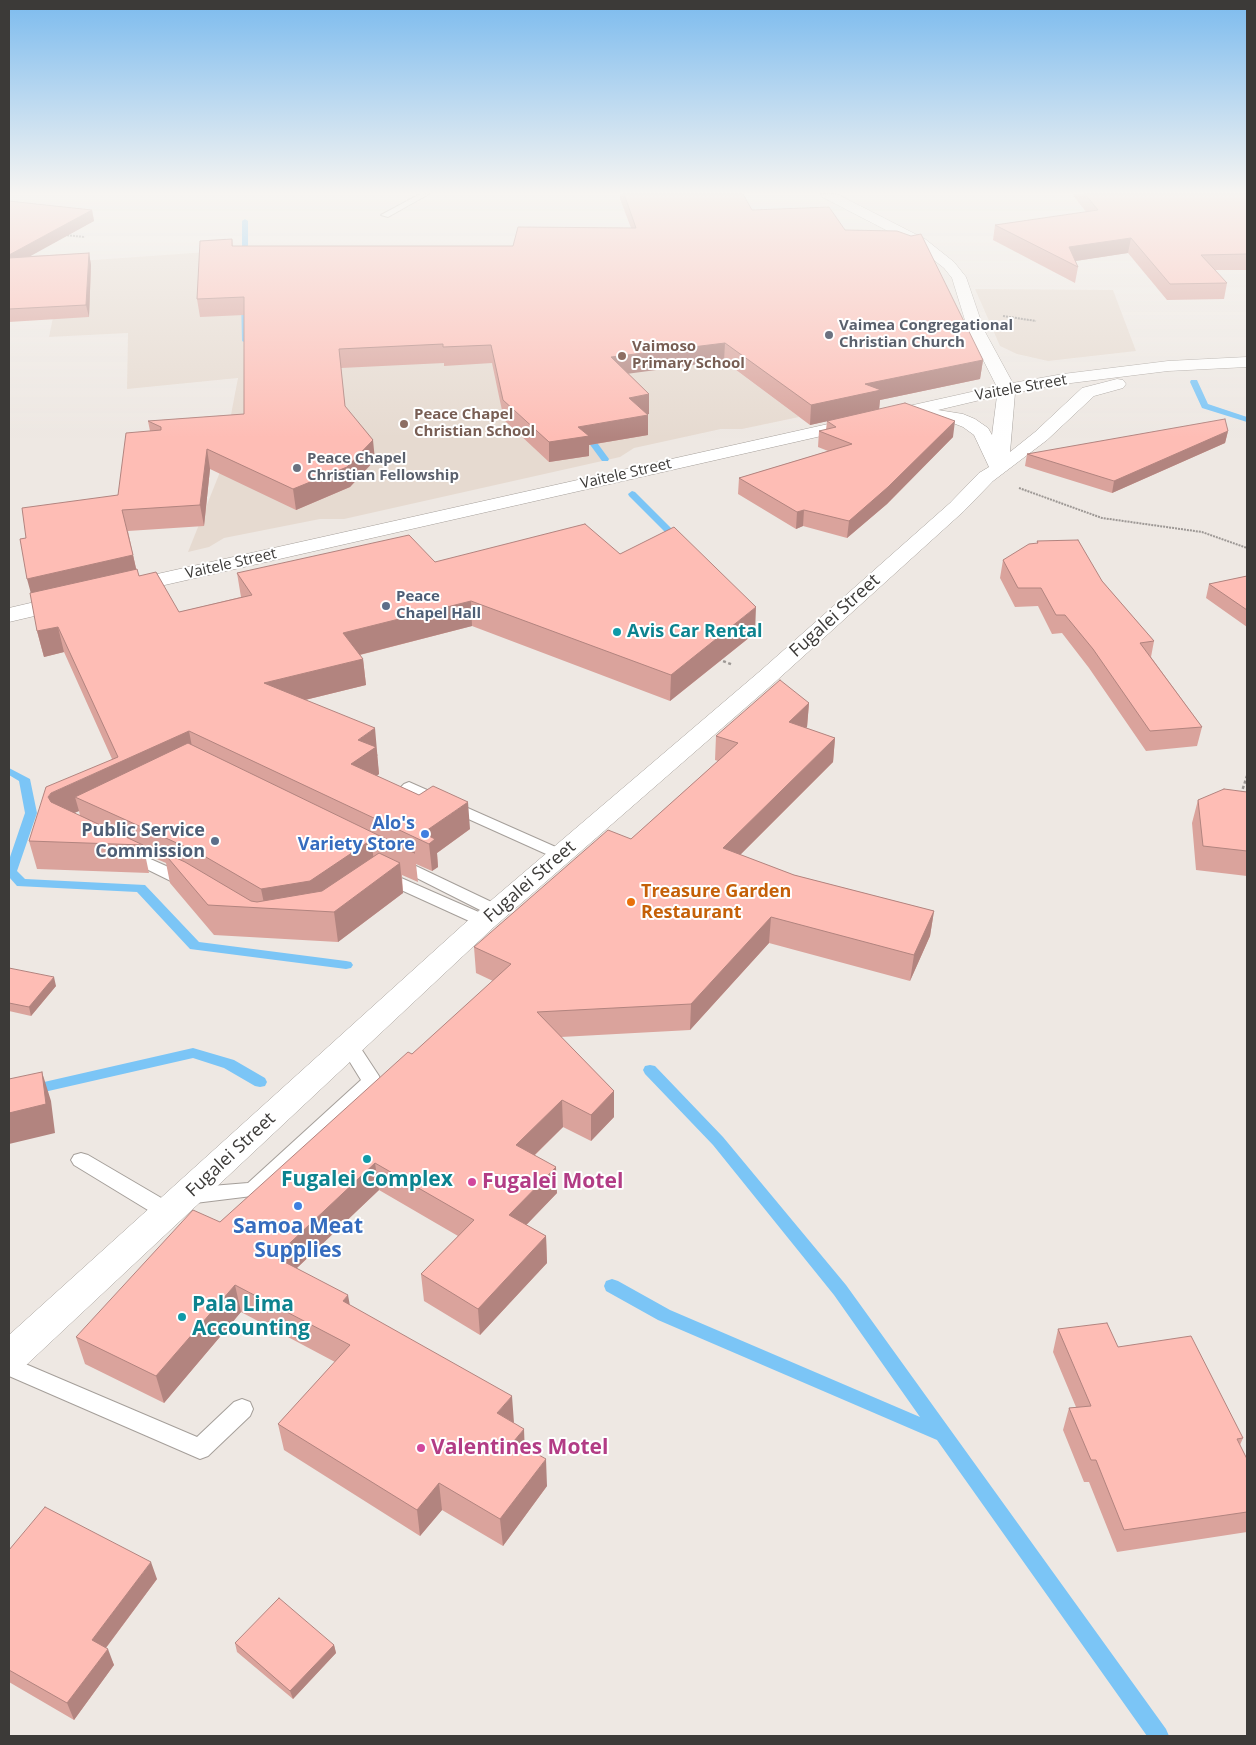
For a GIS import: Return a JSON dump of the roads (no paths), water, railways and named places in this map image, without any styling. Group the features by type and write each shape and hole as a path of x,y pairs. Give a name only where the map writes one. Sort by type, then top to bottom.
{"main road":[{"path":"957,275 976,330 1007,389 993,473"},
{"name":"Vaitele Street","path":"9,615 817,430 1007,389 1063,379 1168,366 1247,363"},
{"name":"Fugalei Street","path":"9,1358 490,916 788,658 993,473 1041,436 1088,392 1148,377 1247,363"},
{"path":"817,430 938,415 956,418 969,423 982,432 993,473"}],"lane":[{"path":"409,787 561,855"},
{"path":"118,850 198,887"},
{"path":"380,854 490,916"},
{"path":"366,885 381,874 490,916"},
{"path":"81,1160 177,1204"},
{"path":"9,1366 200,1449 242,1409"}],"waterway":[{"path":"244,299 246,341"},
{"path":"1194,382 1205,406 1247,420"},
{"path":"584,431 605,459"},
{"path":"632,494 679,541"},
{"path":"9,771 24,779 31,813 11,872 21,883 141,888 195,946 346,965"},
{"path":"9,1095 193,1053 229,1064 260,1082"},
{"path":"650,1070 718,1141 840,1290 1159,1736"},
{"path":"612,1286 664,1315 942,1434"}],"place":[{"name":"Vaimea Congregational Christian Church","path":"829,335"},
{"name":"Vaimoso Primary School","path":"622,356"},
{"name":"Peace Chapel Christian School","path":"404,424"},
{"name":"Peace Chapel Christian Fellowship","path":"297,468"},
{"name":"Peace Chapel Hall","path":"386,606"},
{"name":"Avis Car Rental","path":"617,632"},
{"name":"Alo's Variety Store","path":"425,834"},
{"name":"Public Service Commission","path":"215,841"},
{"name":"Treasure Garden Restaurant","path":"631,902"},
{"name":"Fugalei Complex","path":"367,1159"},
{"name":"Fugalei Motel","path":"472,1182"},
{"name":"Samoa Meat Supplies","path":"298,1206"},
{"name":"Pala Lima Accounting","path":"182,1317"},
{"name":"Valentines Motel","path":"421,1448"}]}
